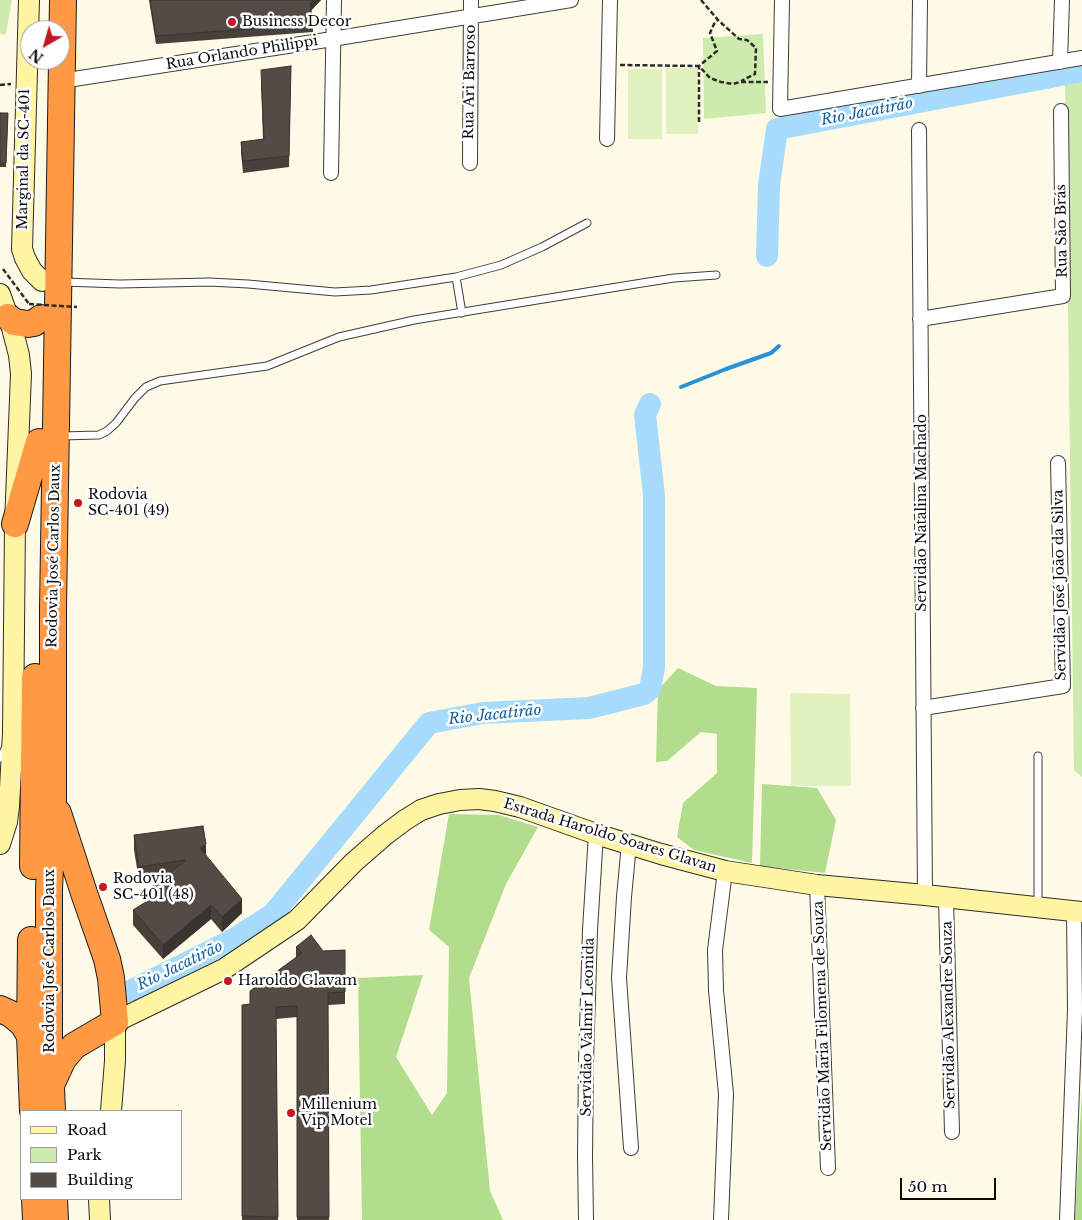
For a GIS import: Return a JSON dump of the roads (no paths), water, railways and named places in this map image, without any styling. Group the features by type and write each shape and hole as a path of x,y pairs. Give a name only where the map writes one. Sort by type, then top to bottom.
{"highway":[{"path":"45,0 45,20"},
{"name":"Rodovia José Carlos Daux","path":"52,1110 48,982 48,888 53,799 52,607 48,439 20,309 50,282 61,84 62,0"},
{"name":"Rodovia José Carlos Daux","path":"33,1110 30,976 48,439 50,282 44,70"},
{"path":"15,524 48,439"},
{"path":"51,1085 63,1059 74,1046 116,1022 107,958 53,799"},
{"path":"30,976 18,994 0,1007 23,1024 30,1036"},
{"path":"35,1200 36,1220"},
{"path":"54,1200 55,1220"}],"main road":[{"name":"Marginal da SC-401","path":"29,0 22,249 32,271 50,282"},
{"path":"0,844 13,733 15,524 21,374 19,355 20,309"},
{"name":"Estrada Haroldo Soares Glavan","path":"116,1022 224,969 297,920 367,851 405,820 421,810 460,800 480,799 520,807 596,834 724,871 817,885 1078,912"},
{"path":"111,1110 116,1022"},
{"path":"93,1034 110,1050 115,1061"},
{"path":"99,1200 100,1220"}],"street":[{"path":"331,173 334,0"},
{"name":"Rua Ari Barroso","path":"470,163 471,0"},
{"name":"Rua Orlando Philippi","path":"61,84 74,79 571,0"},
{"path":"607,139 610,0"},
{"path":"782,0 780,109 1082,58"},
{"path":"919,86 920,0"},
{"path":"1060,62 1062,0"},
{"name":"Rua São Brás","path":"920,319 1063,296 1061,111"},
{"name":"Servidão Natalina Machado","path":"919,130 924,895"},
{"name":"Servidão José João da Silva","path":"923,708 1063,686 1058,463"},
{"name":"Servidão Valmir Leonida","path":"586,1220 586,1071 590,930 596,834"},
{"path":"629,844 619,978 631,1148"},
{"path":"721,1220 726,1094 716,990 715,950 724,871"},
{"name":"Servidão Maria Filomena de Souza","path":"817,885 828,1168"},
{"name":"Servidão Alexandre Souza","path":"946,898 952,1132"},
{"path":"1066,1220 1078,912"}],"lane":[{"path":"50,282 120,284 219,282 335,292 371,290 456,277 501,265 542,247 588,223"},
{"path":"48,439 99,435 107,431 146,387 160,381 267,366 339,336 414,320 650,281 716,275"},
{"path":"456,277 462,313"},
{"path":"0,758 13,733"},
{"path":"1038,756 1038,907"}],"waterway":[{"name":"Rio Jacatirão","path":"767,256 769,185 777,129 1082,71"},
{"path":"681,387 771,353 779,346"},
{"name":"Rio Jacatirão","path":"130,991 234,939 273,914 429,723 483,713 589,708 644,694 650,689 654,668 654,495 645,415 650,404"}],"place":[{"name":"Business Decor","path":"232,22"},
{"name":"Rodovia SC-401 (49)","path":"78,503"},
{"name":"Rodovia SC-401 (48)","path":"103,887"},
{"name":"Haroldo Glavam","path":"228,981"},
{"name":"Millenium Vip Motel","path":"291,1113"}]}
